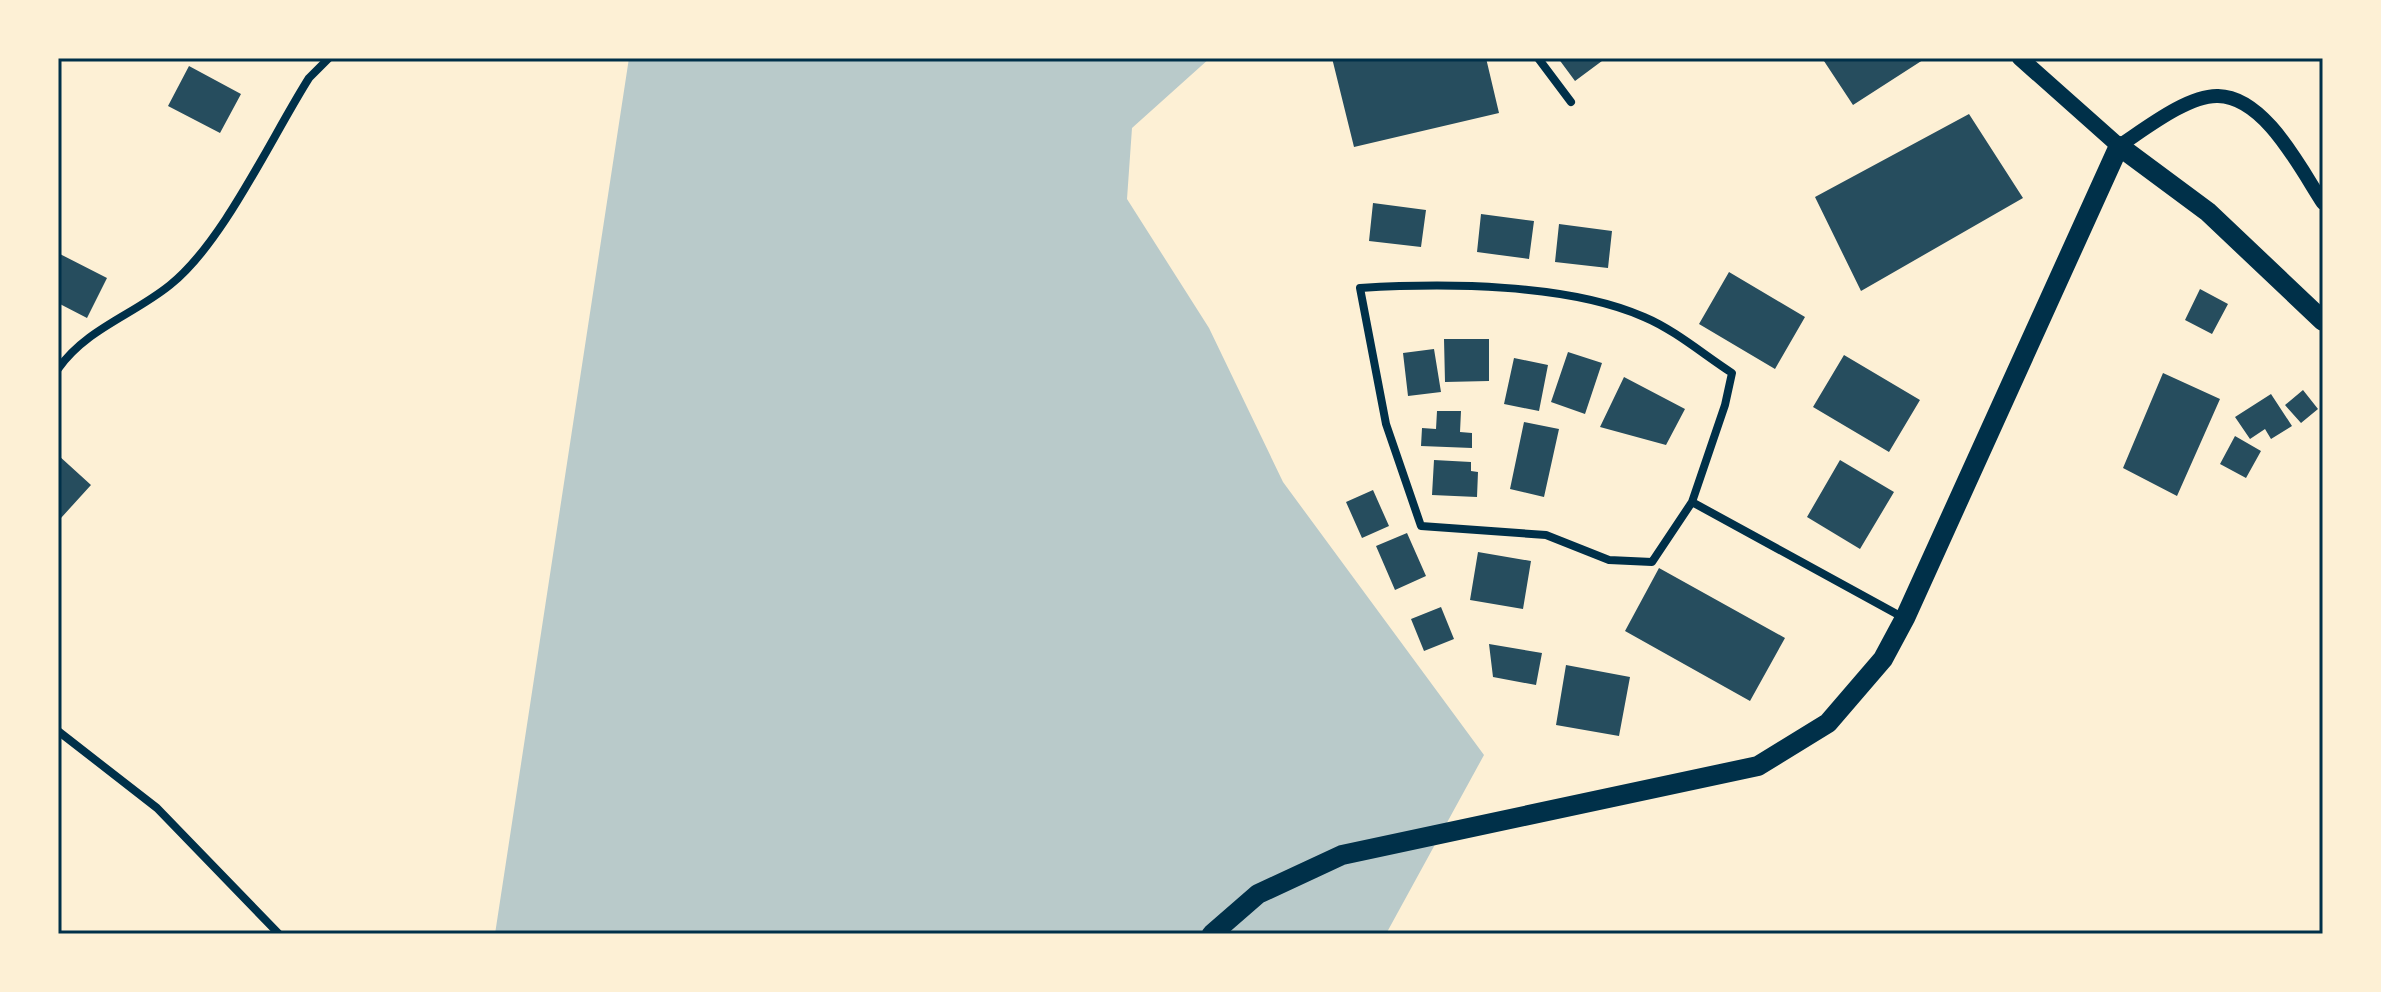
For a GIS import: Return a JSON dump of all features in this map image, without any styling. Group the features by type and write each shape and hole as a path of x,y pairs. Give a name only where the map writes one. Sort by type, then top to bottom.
{"main road":[{"path":"2020,58 2119,146 2208,212 2323,321"},
{"path":"1212,934 1258,894 1342,855 1758,766 1828,723 1883,659 1905,618 2119,146"}],"street":[{"path":"58,369 103,326 170,285 210,243 309,78 329,58"},
{"path":"1538,58 1571,102"},
{"path":"2119,146 2180,107 2218,96 2257,109 2323,203"},
{"path":"1435,284 1570,296 1645,317 1732,373 1725,405 1692,502 1652,562 1609,560 1546,535 1421,526 1386,424 1360,288 1435,284"},
{"path":"1692,502 1905,618"},
{"path":"58,731 157,808 279,934"}],"shaded area":[{"path":"629,58 1210,58 1132,128 1127,199 1209,328 1283,482 1484,755 1386,934 495,934"}],"building":[{"path":"1332,58 1486,58 1499,113 1354,147"},
{"path":"1558,58 1606,58 1575,81"},
{"path":"1822,58 1926,58 1853,105"},
{"path":"189,66 241,94 220,133 168,106"},
{"path":"1969,114 2023,198 1861,291 1815,197"},
{"path":"1373,203 1426,210 1421,247 1369,241"},
{"path":"1481,214 1534,221 1529,259 1477,252"},
{"path":"1559,224 1612,231 1608,268 1555,262"},
{"path":"58,253 107,278 87,318 58,303"},
{"path":"1729,272 1805,317 1775,369 1699,324"},
{"path":"2200,289 2228,304 2212,334 2185,320"},
{"path":"1444,339 1489,339 1489,381 1445,382"},
{"path":"1434,349 1441,392 1408,396 1403,353"},
{"path":"1568,352 1602,363 1585,414 1551,402"},
{"path":"1844,355 1920,400 1889,452 1813,407"},
{"path":"1514,358 1548,365 1539,411 1504,404"},
{"path":"2163,373 2220,399 2177,496 2123,468"},
{"path":"1624,377 1685,409 1666,445 1600,427"},
{"path":"2303,390 2318,409 2301,423 2285,405"},
{"path":"2271,394 2292,426 2271,439 2265,429 2250,439 2235,417"},
{"path":"1437,411 1461,411 1460,432 1472,433 1472,448 1421,446 1422,428 1436,429"},
{"path":"1524,422 1559,429 1544,497 1510,489"},
{"path":"2235,436 2261,451 2246,478 2220,464"},
{"path":"58,455 91,485 61,518 58,515"},
{"path":"1434,460 1471,462 1471,471 1478,472 1477,497 1432,495"},
{"path":"1840,460 1894,492 1860,549 1807,517"},
{"path":"1373,490 1389,526 1362,538 1346,502"},
{"path":"1407,533 1426,576 1395,590 1376,546"},
{"path":"1478,552 1531,561 1523,609 1470,600"},
{"path":"1659,568 1785,638 1750,701 1625,631"},
{"path":"1441,607 1454,639 1424,651 1411,619"},
{"path":"1489,644 1542,653 1536,685 1493,677"},
{"path":"1566,665 1630,677 1619,736 1556,725"}]}
